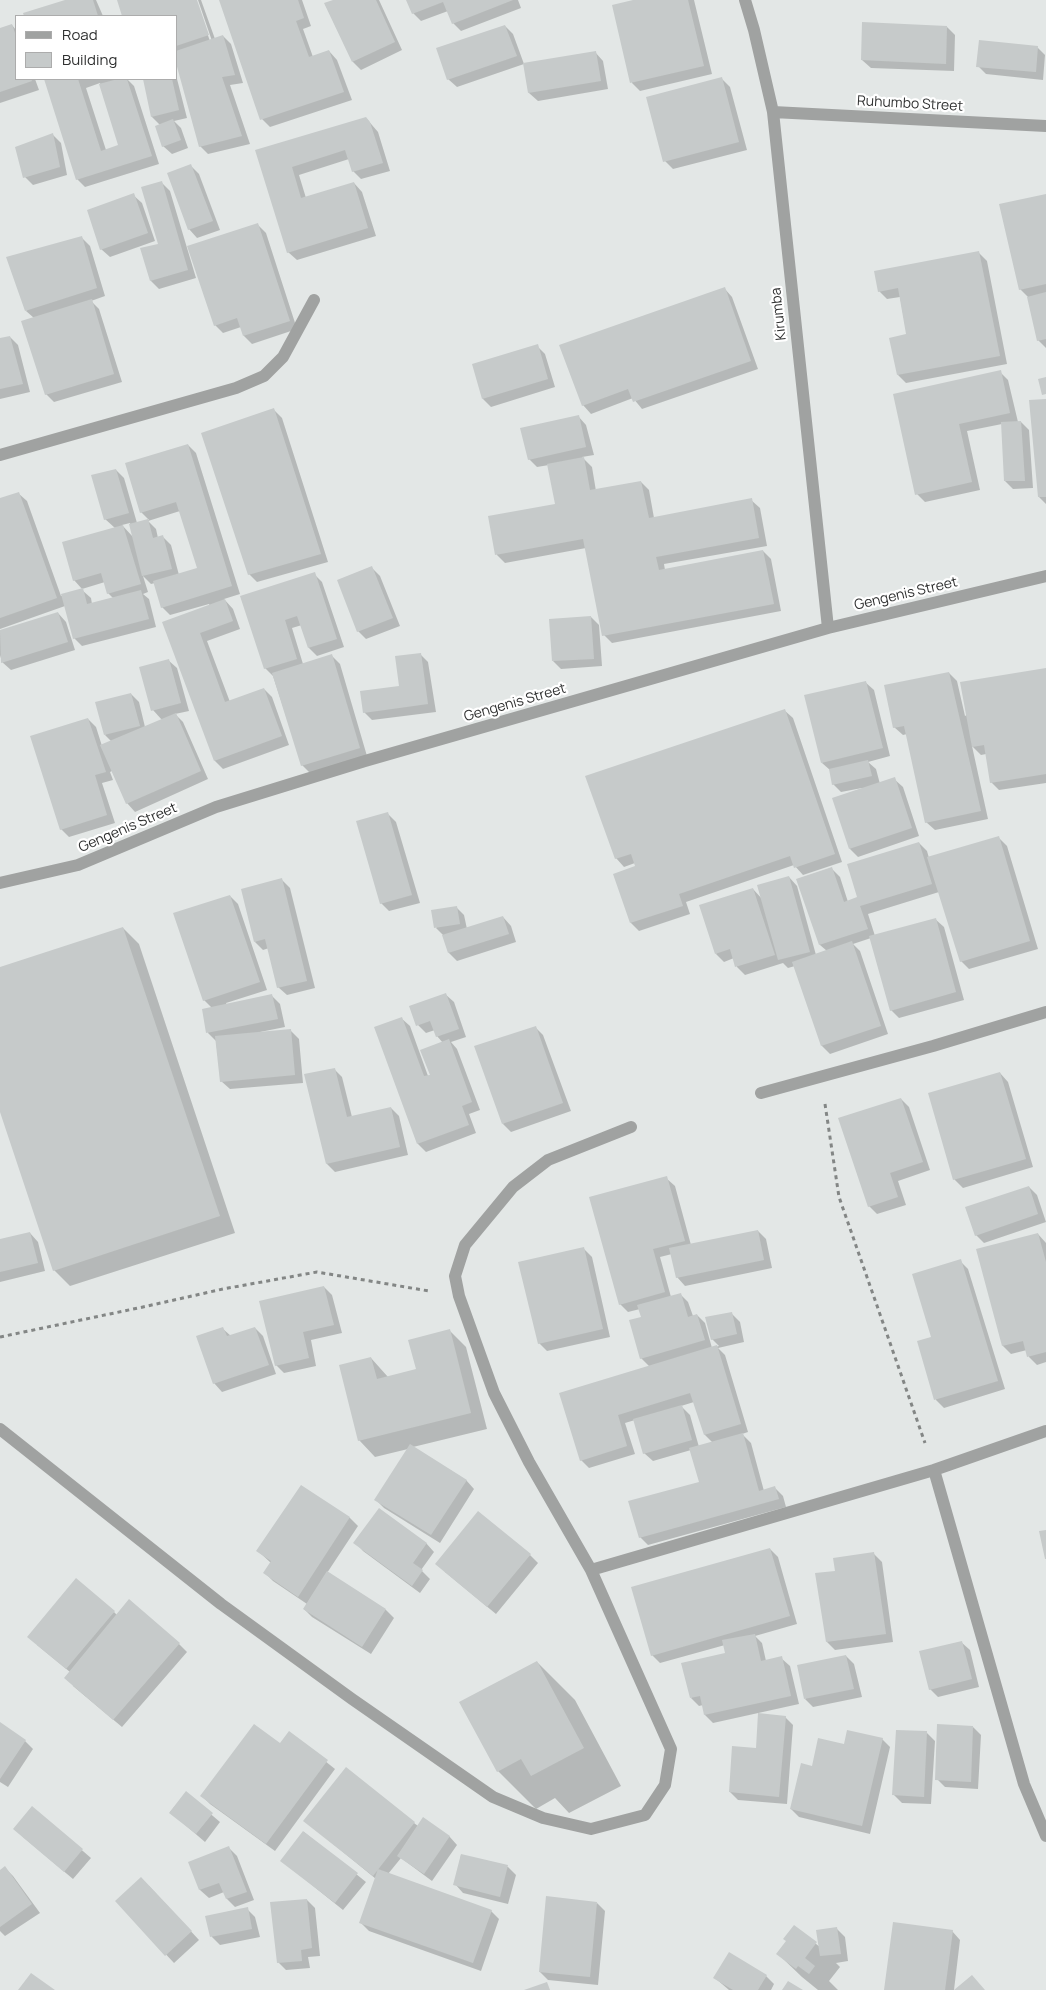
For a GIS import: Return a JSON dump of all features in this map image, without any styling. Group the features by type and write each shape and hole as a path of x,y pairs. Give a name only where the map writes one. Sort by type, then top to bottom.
{"street":[{"name":"Kirumba","path":"745,0 773,112 828,628"},
{"name":"Ruhumbo Street","path":"773,112 1046,126"},
{"path":"0,455 236,388 264,376 283,357 314,300"},
{"name":"Gengenis Street","path":"0,883 78,866 216,807 375,759 828,628 1046,576"},
{"path":"761,1093 1046,1012"},
{"path":"0,1429 222,1604 352,1699 493,1797 543,1818 591,1829 645,1815 665,1785 671,1749 591,1570 529,1462 494,1393 459,1296 455,1276 465,1245 513,1187 548,1160 631,1127"},
{"path":"591,1570 934,1470 1046,1431"},
{"path":"934,1470 1024,1784 1046,1836"}],"path":[{"path":"820,1077 839,1197 934,1470"},
{"path":"0,1337 223,1289 317,1272 459,1296"}],"building":[{"path":"65,0 93,0 98,15 24,15 23,13"},
{"path":"117,0 197,0 209,35 178,45 178,15 122,15"},
{"path":"219,0 298,0 304,18 296,21 309,57 329,50 344,92 260,120"},
{"path":"333,0 376,0 395,42 352,62 324,3"},
{"path":"406,0 513,0 452,24 443,2 412,14"},
{"path":"633,0 688,0 704,66 630,83 612,5"},
{"path":"862,22 947,26 946,64 861,60"},
{"path":"12,24 15,33 15,80 32,81 0,92 0,28"},
{"path":"505,25 517,56 447,80 436,48"},
{"path":"223,35 235,75 222,77 242,136 199,147 178,70 178,50"},
{"path":"979,40 1038,46 1036,72 976,67"},
{"path":"596,51 601,81 528,93 523,63"},
{"path":"722,77 739,142 663,162 646,97"},
{"path":"44,80 78,80 101,151 118,145 99,84 114,80 127,80 152,156 76,180"},
{"path":"143,80 172,80 179,110 151,117"},
{"path":"366,117 370,122 383,163 352,172 345,150 292,167 301,198 354,182 368,228 287,253 255,150"},
{"path":"173,119 181,140 162,147 155,126"},
{"path":"53,133 60,167 23,178 15,147"},
{"path":"191,164 213,221 188,230 167,173"},
{"path":"162,181 188,270 150,281 140,248 158,244 141,187"},
{"path":"134,193 148,233 100,250 87,210"},
{"path":"1046,194 1046,284 1019,290 999,204"},
{"path":"258,223 290,321 243,336 237,318 214,326 187,246"},
{"path":"82,236 97,288 25,311 6,257"},
{"path":"979,251 1000,356 897,375 889,338 906,334 898,288 878,292 874,271"},
{"path":"725,287 751,361 633,402 628,389 582,406 559,345"},
{"path":"1046,292 1046,339 1037,341 1027,297"},
{"path":"92,299 114,374 45,395 21,321"},
{"path":"10,336 23,384 0,389 0,338"},
{"path":"538,344 548,379 482,399 472,364"},
{"path":"1001,370 1010,413 959,424 972,482 915,495 893,394"},
{"path":"1046,377 1046,394 1042,395 1038,379"},
{"path":"1046,399 1046,497 1038,497 1029,400"},
{"path":"274,408 321,554 248,575 201,433"},
{"path":"579,415 586,447 528,460 520,428"},
{"path":"1021,421 1025,481 1004,481 1001,422"},
{"path":"188,444 232,586 161,608 153,581 197,568 176,502 140,513 125,463"},
{"path":"584,457 590,490 641,481 649,518 752,498 759,538 656,557 659,570 763,550 774,604 602,636 583,539 495,555 488,516 555,504 547,464"},
{"path":"116,469 129,513 104,520 91,475"},
{"path":"19,492 57,598 0,618 0,498"},
{"path":"148,519 153,538 163,535 172,569 142,576 129,524"},
{"path":"123,525 141,584 107,594 101,573 73,581 62,542"},
{"path":"372,566 393,618 357,632 337,580"},
{"path":"315,572 337,639 308,648 297,616 285,620 297,659 264,669 240,596"},
{"path":"83,588 87,604 141,590 149,619 73,639 61,594"},
{"path":"225,599 233,621 200,633 225,702 264,688 282,736 214,761 162,622"},
{"path":"58,612 68,642 1,663 0,630"},
{"path":"591,616 594,659 552,661 549,619"},
{"path":"421,653 428,704 363,713 360,691 399,686 395,656"},
{"path":"332,654 360,748 301,766 272,673"},
{"path":"169,659 181,703 151,711 139,667"},
{"path":"1046,668 1046,774 990,783 984,745 972,747 960,682"},
{"path":"949,672 981,811 925,823 904,726 893,728 884,685"},
{"path":"866,681 883,748 821,763 804,695"},
{"path":"131,693 140,726 104,735 95,702"},
{"path":"785,709 835,854 794,868 790,856 679,894 683,906 630,923 613,874 635,866 631,854 615,859 585,776"},
{"path":"176,713 201,771 126,804 100,745"},
{"path":"88,718 106,772 95,775 107,815 60,830 30,736"},
{"path":"868,760 872,776 832,785 829,769"},
{"path":"895,777 912,828 849,849 832,798"},
{"path":"388,812 412,895 380,904 356,821"},
{"path":"999,836 1030,941 960,962 927,857"},
{"path":"919,842 932,884 860,906 868,929 819,945 796,879 832,867 844,902 857,897 847,864"},
{"path":"789,876 810,952 778,960 757,885"},
{"path":"282,878 307,981 277,988 265,939 254,942 241,889"},
{"path":"753,888 775,955 735,967 730,949 715,954 699,905"},
{"path":"230,895 260,982 203,1001 173,913"},
{"path":"457,906 460,924 434,928 431,910"},
{"path":"503,916 509,934 448,953 442,935"},
{"path":"936,918 956,992 890,1011 869,936"},
{"path":"123,927 220,1216 53,1271 0,1112 0,967"},
{"path":"852,941 881,1026 821,1046 792,962"},
{"path":"446,993 459,1029 436,1037 430,1021 416,1026 409,1006"},
{"path":"272,994 278,1019 206,1033 202,1009"},
{"path":"402,1017 424,1076 430,1075 420,1050 449,1039 472,1102 462,1106 469,1125 417,1144 374,1027"},
{"path":"536,1026 563,1103 502,1124 474,1046"},
{"path":"291,1029 295,1075 220,1082 215,1036"},
{"path":"335,1068 347,1117 391,1107 400,1147 326,1164 304,1074"},
{"path":"1000,1072 1026,1159 953,1180 928,1093"},
{"path":"901,1098 923,1162 890,1173 898,1197 868,1207 838,1118"},
{"path":"667,1176 685,1241 653,1249 665,1292 619,1305 589,1197"},
{"path":"1029,1186 1038,1214 975,1236 965,1207"},
{"path":"758,1230 764,1260 676,1278 669,1248"},
{"path":"30,1232 38,1263 0,1272 0,1239"},
{"path":"1038,1233 1046,1262 1046,1352 1027,1357 1023,1341 1002,1346 976,1249"},
{"path":"584,1247 603,1329 538,1344 518,1262"},
{"path":"961,1259 998,1381 934,1400 917,1341 931,1337 912,1274"},
{"path":"324,1286 334,1325 303,1332 309,1358 275,1366 259,1301"},
{"path":"681,1293 688,1317 697,1314 705,1340 640,1359 629,1320 641,1317 637,1305"},
{"path":"732,1312 737,1334 711,1340 705,1317"},
{"path":"223,1327 227,1336 255,1327 269,1365 213,1384 196,1336"},
{"path":"450,1329 471,1413 358,1441 339,1365 371,1357 377,1379 416,1369 408,1340"},
{"path":"717,1345 741,1424 704,1435 690,1393 618,1415 627,1446 580,1461 559,1393"},
{"path":"682,1405 692,1440 643,1454 633,1419"},
{"path":"743,1433 759,1491 775,1486 779,1499 639,1538 628,1501 699,1482 689,1448"},
{"path":"410,1444 467,1480 431,1535 374,1500"},
{"path":"301,1485 350,1517 298,1597 263,1573 271,1561 256,1551"},
{"path":"379,1508 427,1543 413,1563 423,1570 412,1586 353,1543"},
{"path":"478,1511 531,1554 487,1607 435,1564"},
{"path":"1046,1530 1046,1559 1045,1559 1039,1531"},
{"path":"770,1548 790,1616 651,1656 631,1587"},
{"path":"874,1552 886,1634 826,1642 815,1573 835,1571 833,1558"},
{"path":"327,1571 386,1609 362,1647 303,1609"},
{"path":"76,1578 115,1611 66,1669 27,1637"},
{"path":"129,1599 180,1643 113,1720 64,1678"},
{"path":"755,1634 761,1661 782,1656 791,1696 704,1715 700,1696 690,1698 681,1663 725,1653 722,1640"},
{"path":"962,1641 972,1679 929,1690 919,1651"},
{"path":"846,1655 854,1689 804,1699 797,1665"},
{"path":"537,1661 584,1748 531,1776 521,1759 497,1772 459,1702"},
{"path":"758,1713 786,1716 779,1797 729,1792 732,1746 756,1748"},
{"path":"0,1722 26,1740 0,1779"},
{"path":"254,1724 280,1743 289,1731 328,1760 266,1844 200,1796"},
{"path":"937,1724 973,1726 971,1782 935,1780"},
{"path":"847,1730 883,1738 862,1826 790,1809 801,1763 812,1766 818,1738 844,1744"},
{"path":"896,1730 927,1731 924,1797 892,1795"},
{"path":"346,1767 415,1822 373,1876 303,1821"},
{"path":"186,1791 213,1813 196,1834 169,1813"},
{"path":"32,1806 83,1849 64,1872 13,1829"},
{"path":"423,1817 450,1836 424,1874 397,1856"},
{"path":"303,1831 358,1873 335,1903 280,1861"},
{"path":"229,1846 247,1892 226,1899 219,1883 199,1890 188,1862"},
{"path":"461,1854 508,1865 500,1897 453,1885"},
{"path":"5,1866 32,1904 0,1927 0,1870"},
{"path":"378,1869 492,1910 473,1963 359,1923"},
{"path":"141,1877 192,1931 165,1956 115,1901"},
{"path":"546,1896 597,1902 590,1977 539,1972"},
{"path":"307,1899 312,1948 301,1950 302,1961 277,1963 270,1902"},
{"path":"248,1907 252,1929 210,1937 205,1916"},
{"path":"893,1922 953,1930 945,1990 884,1990"},
{"path":"794,1925 817,1942 805,1958 815,1966 809,1974 798,1966 796,1969 776,1954 786,1941 783,1939"},
{"path":"837,1927 841,1954 820,1956 816,1930"},
{"path":"729,1952 767,1975 758,1990 733,1990 713,1978"},
{"path":"31,1973 55,1990 18,1990"},
{"path":"972,1975 985,1990 954,1990"},
{"path":"788,1981 803,1990 782,1990"},
{"path":"547,1982 550,1990 524,1990"}]}
